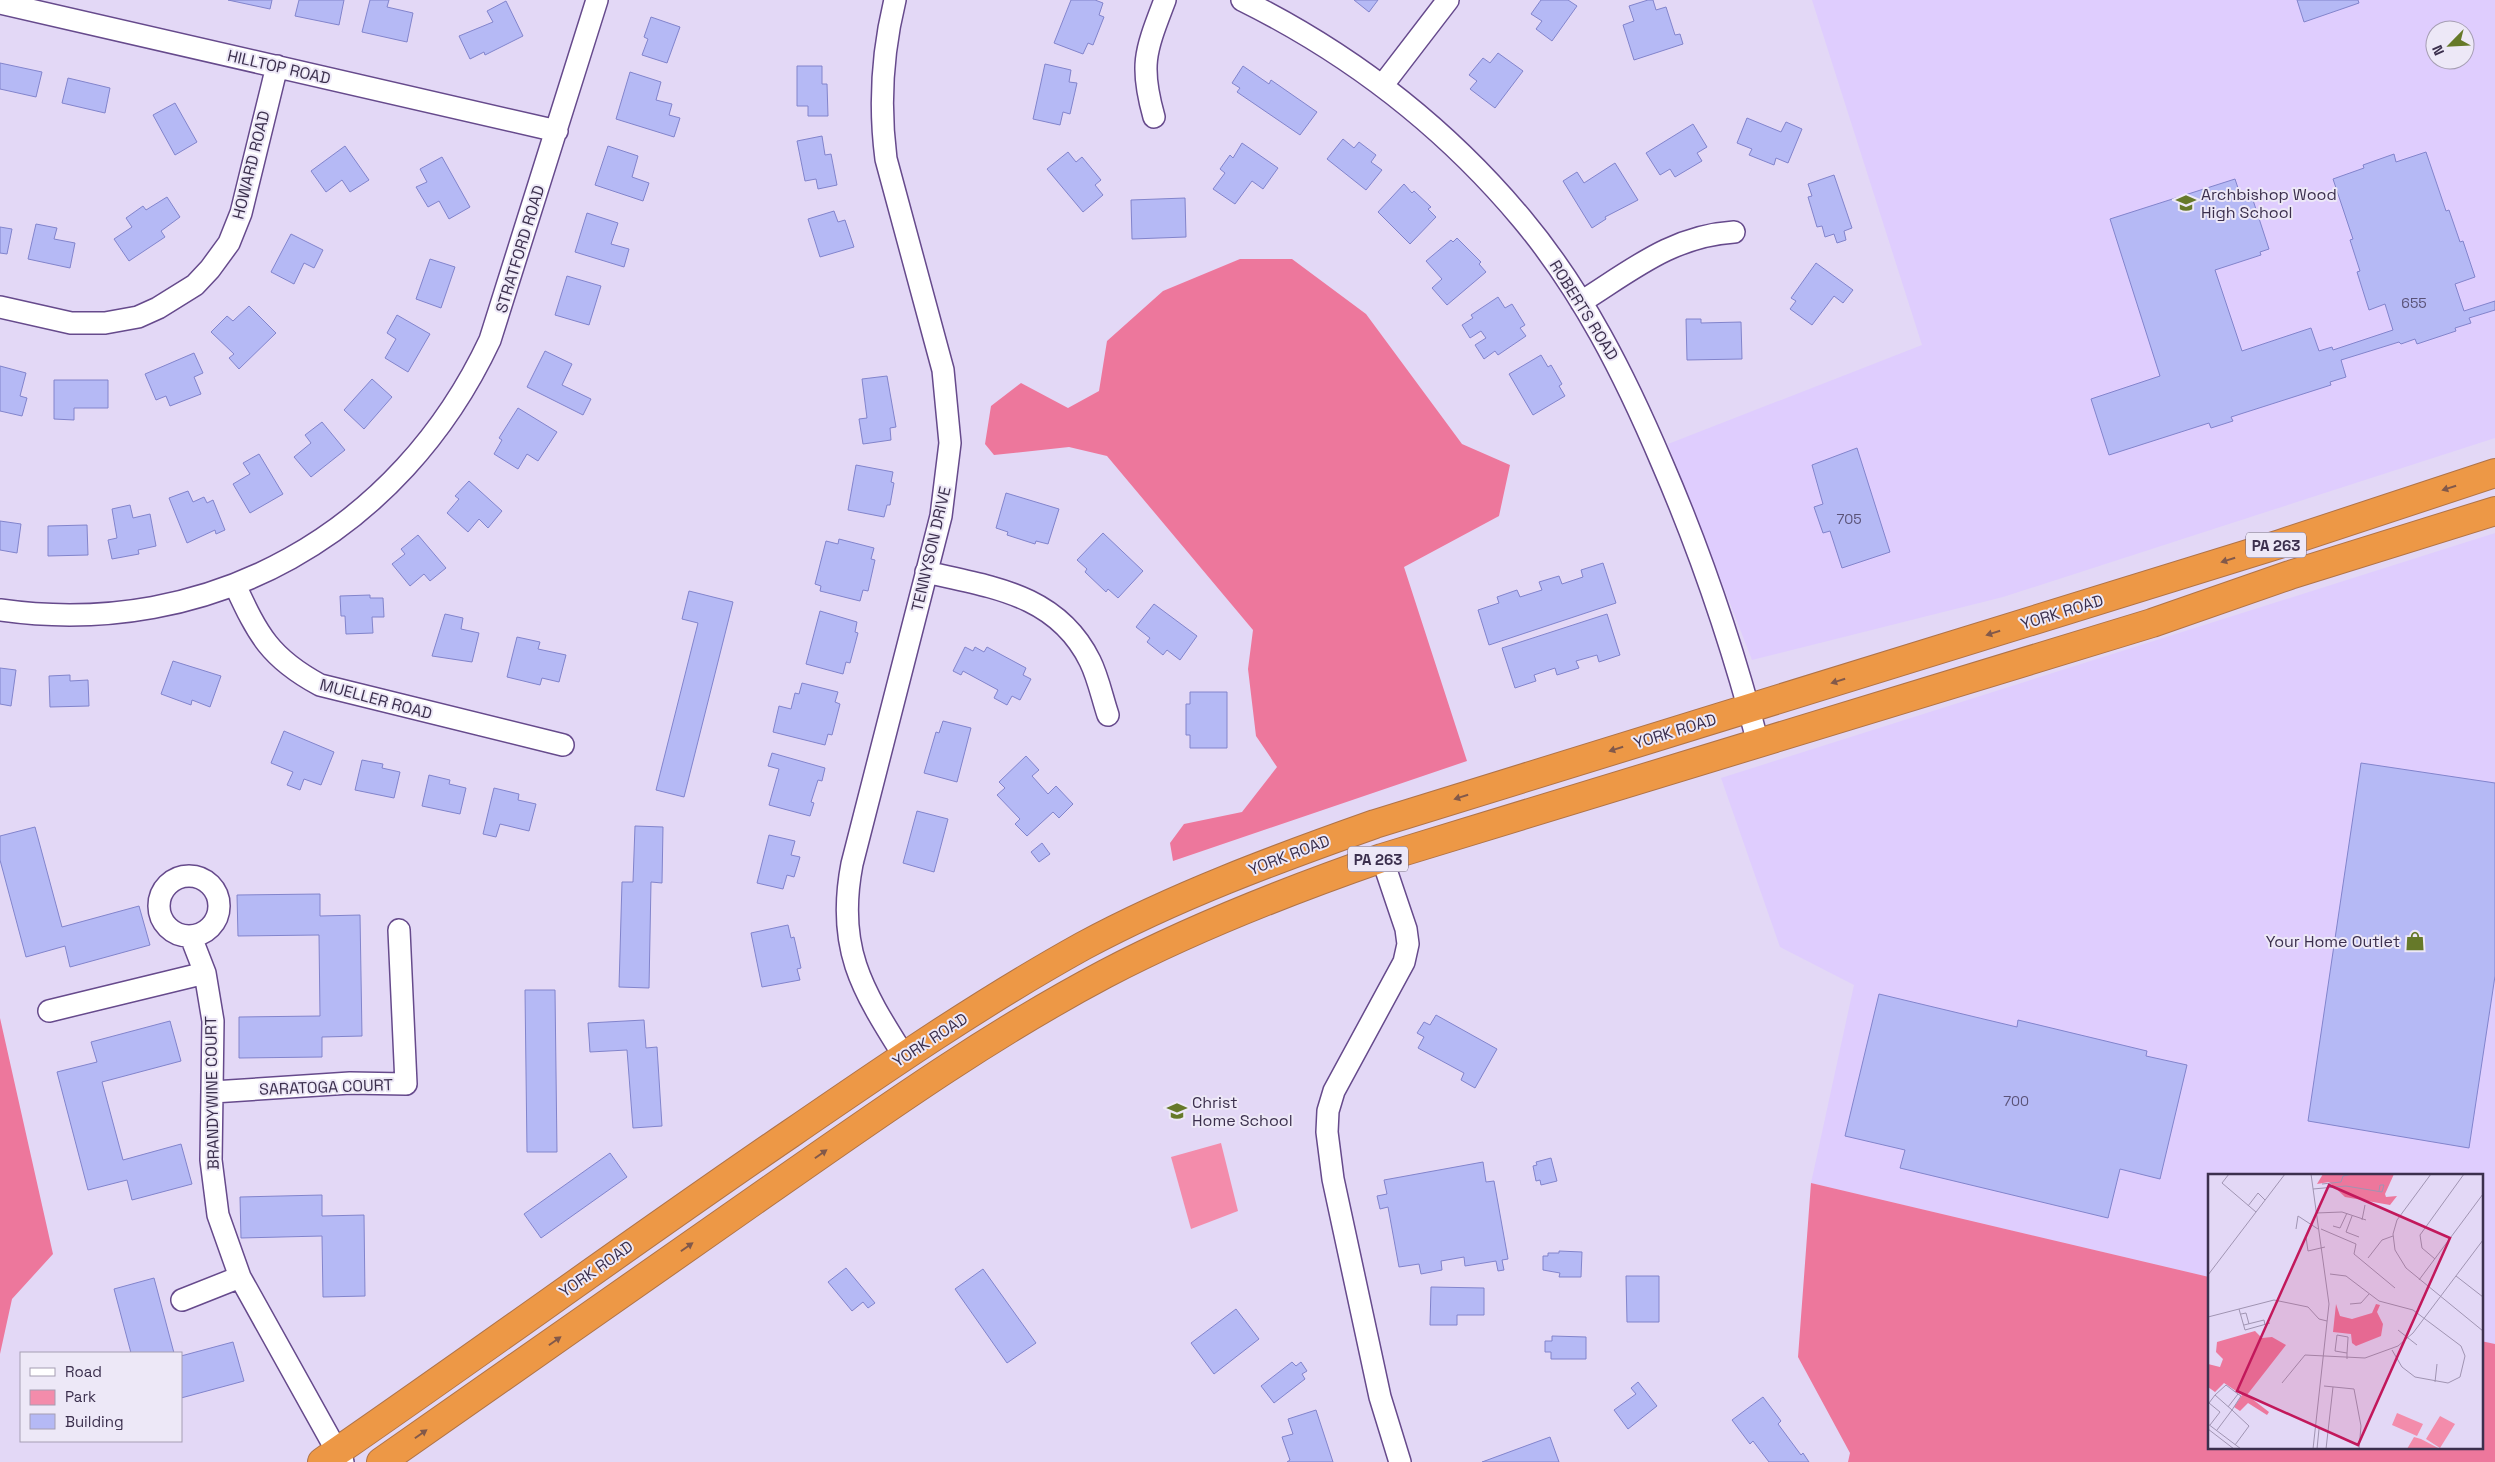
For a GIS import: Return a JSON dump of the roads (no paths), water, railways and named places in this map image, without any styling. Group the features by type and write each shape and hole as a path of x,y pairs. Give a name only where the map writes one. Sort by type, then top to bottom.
{"highway":[{"name":"YORK ROAD","path":"334,1459 742,1167 904,1056 998,996 1083,946 1187,896 1290,854 1375,824 2280,544 2495,473"},
{"name":"YORK ROAD","path":"381,1462 879,1113 990,1040 1106,974 1209,925 1303,885 1382,858 2143,626 2290,574 2495,512"}],"street":[{"name":"STRATFORD ROAD","path":"235,584 294,557 318,543 364,509 399,475 441,424 467,385 490,340 597,0"},
{"name":"TENNYSON DRIVE","path":"895,0 886,43 882,79 885,151 943,370 949,419 946,492 852,864 846,912 848,938 854,964 869,1000 904,1056"},
{"path":"1154,117 1147,91 1145,73 1147,46 1165,0"},
{"name":"ROBERTS ROAD","path":"1242,0 1322,44 1382,86 1448,140 1493,186 1522,220 1581,302 1624,376 1676,495 1696,547 1749,708 1758,743"},
{"path":"1382,86 1448,0"},
{"name":"HILLTOP ROAD","path":"0,3 557,132"},
{"name":"HOWARD ROAD","path":"0,307 71,323 105,323 138,317 158,308 195,284 210,270 229,243 241,213 276,66"},
{"path":"1581,302 1670,247 1687,240 1715,233 1734,232"},
{"path":"926,572 1008,591 1034,602 1050,612 1082,646 1091,662 1108,715"},
{"path":"0,610 52,615 125,613 182,602 235,584"},
{"name":"MUELLER ROAD","path":"235,584 256,629 273,652 295,672 320,686 563,745"},
{"path":"1382,858 1406,929 1408,944 1404,962 1334,1091 1328,1111 1327,1132 1333,1179 1380,1397 1400,1462"},
{"name":"SARATOGA COURT","path":"212,1092 350,1083 406,1084 400,930"},
{"name":"BRANDYWINE COURT","path":"192,936 205,973 213,1021 211,1160 218,1215 240,1277 334,1459"},
{"path":"49,1011 205,973"},
{"path":"182,1300 240,1277"}],"place":[{"name":"Archbishop Wood High School","path":"2186,203"},
{"name":"Your Home Outlet","path":"2415,941"},
{"name":"Christ Home School","path":"1177,1111"}]}
